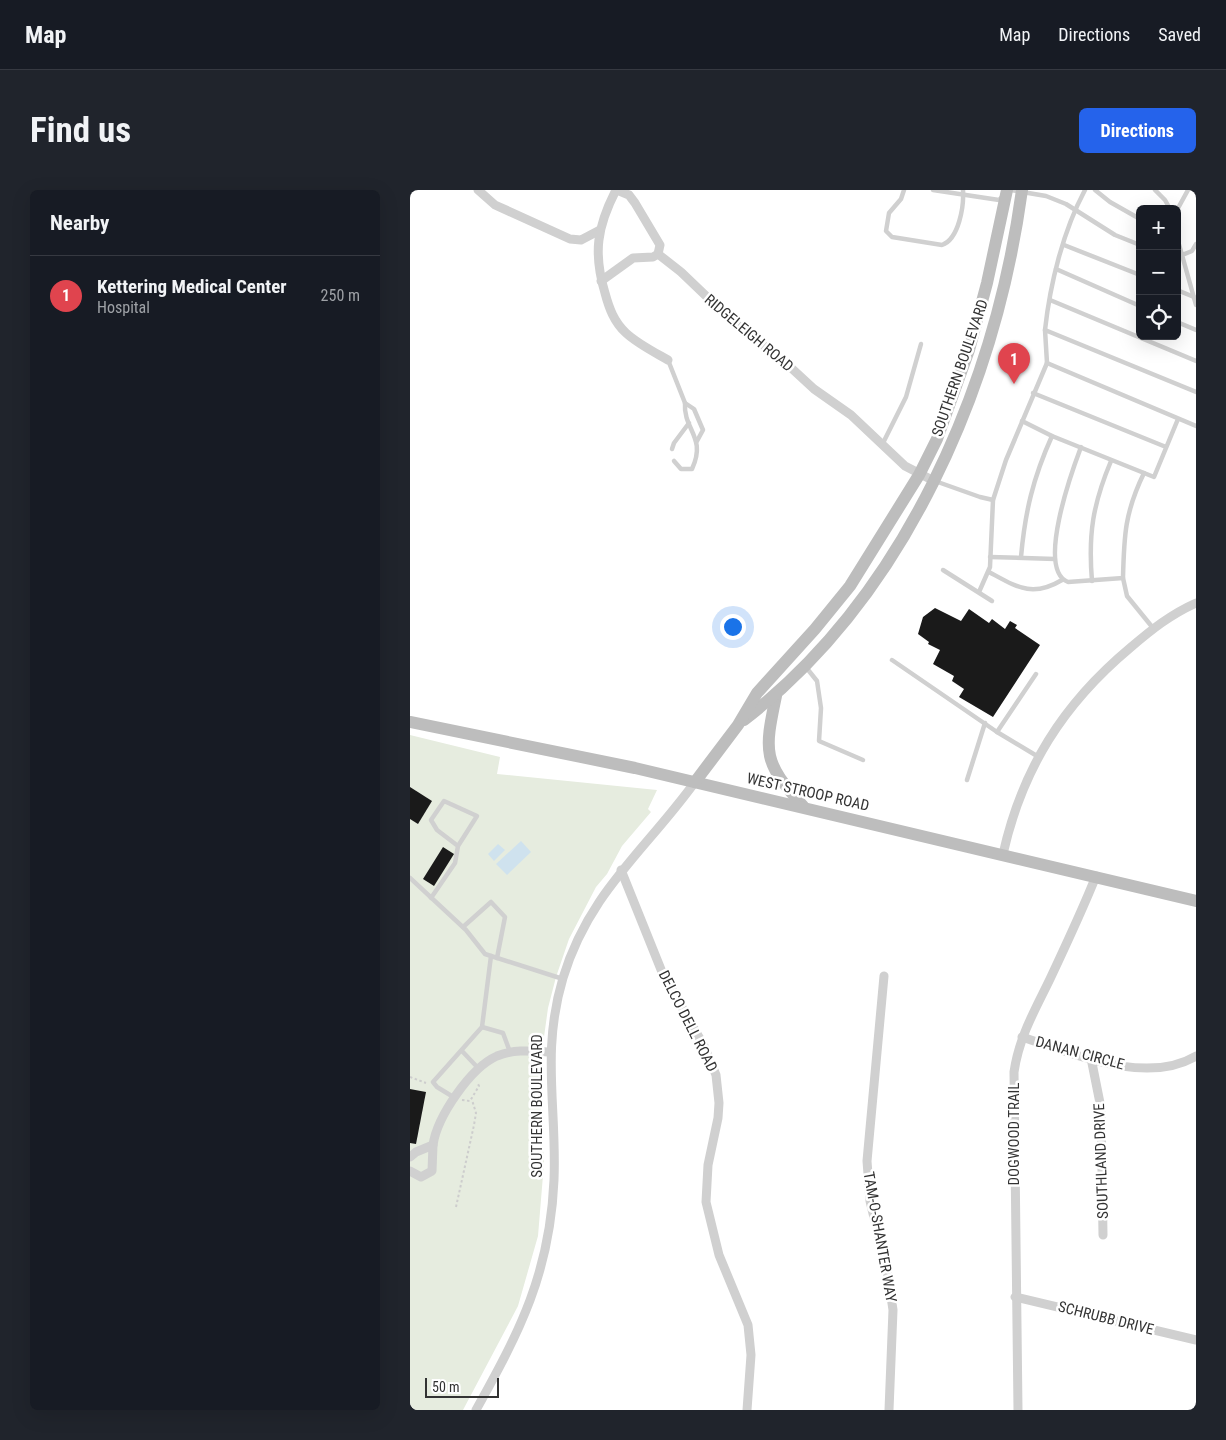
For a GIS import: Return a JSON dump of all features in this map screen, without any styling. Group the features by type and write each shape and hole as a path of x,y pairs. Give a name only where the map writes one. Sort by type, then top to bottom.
{"street":[{"path":"478,190 496,204 570,239 582,240 600,230"},
{"path":"601,281 633,258 653,257 658,254 660,246 635,202 629,195 617,190 607,208 600,230 597,257 601,281 609,308 621,327 643,345 668,360"},
{"name":"SOUTHERN BOULEVARD","path":"476,1410 525,1318 542,1267 549,1236 554,1179 550,1052 563,979 587,922 621,870 695,782 738,725 757,693 816,629 850,586 919,475 937,439 969,350 1014,190"},
{"name":"SOUTHERN BOULEVARD","path":"738,725 776,696 836,630 892,555 934,481 965,412 1002,294 1019,218 1014,190"},
{"name":"RIDGELEIGH ROAD","path":"658,254 681,272 729,318 883,443 905,466 919,475 934,481"},
{"path":"1003,854 1018,800 1037,756 1067,713 1100,673 1153,628 1196,603"},
{"path":"776,696 770,724 770,760 776,775 802,806"},
{"name":"WEST STROOP ROAD","path":"410,722 802,806 1196,901"},
{"name":"DELCO DELL ROAD","path":"621,870 662,972 704,1046 716,1075 719,1110 708,1165 706,1202 719,1255 748,1325 751,1356 747,1410"},
{"name":"DOGWOOD TRAIL","path":"1018,1410 1015,1297 1014,1072 1022,1037 1096,876"},
{"name":"TAM-O-SHANTER WAY","path":"884,976 867,1161 870,1201 889,1283 893,1310 889,1410"},
{"name":"DANAN CIRCLE","path":"1022,1037 1122,1066 1155,1068 1171,1066 1196,1056"},
{"path":"410,1170 420,1177 432,1171 433,1145 441,1122 456,1097 479,1069 496,1056 510,1052 550,1052"},
{"name":"SOUTHLAND DRIVE","path":"1091,1058 1102,1124 1103,1235"},
{"path":"410,1157 416,1152 433,1145"},
{"name":"SCHRUBB DRIVE","path":"1015,1297 1196,1340"}],"lane":[{"path":"904,190 901,199 889,213 886,231 892,237 942,245 948,242 955,232 963,193"},
{"path":"933,190 963,193 999,200 1014,190 1046,196 1075,209 1115,235 1136,243"},
{"path":"980,592 989,572 993,500 1022,421 1047,363 1045,330 1056,270 1075,209 1085,190"},
{"path":"1095,190 1110,202 1136,217"},
{"path":"1154,190 1168,205"},
{"path":"1180,205 1188,190"},
{"path":"1181,254 1192,251 1196,244"},
{"path":"1064,245 1136,273"},
{"path":"1181,260 1196,304"},
{"path":"1056,270 1136,304"},
{"path":"1181,292 1194,297"},
{"path":"1050,300 1196,361"},
{"path":"1181,324 1196,330"},
{"path":"1045,330 1196,392"},
{"path":"883,443 906,397 921,344"},
{"path":"668,360 685,404 684,411 697,442 698,458 692,469 681,469 674,461"},
{"path":"1047,363 1196,426"},
{"path":"1034,393 1166,447"},
{"path":"685,404 694,408 703,430 697,442"},
{"path":"1022,421 1052,436 1154,477 1178,419"},
{"path":"672,449 674,443 689,423"},
{"path":"1022,557 1030,492 1037,468 1052,436"},
{"path":"1081,447 1060,512 1055,558 1056,570 1062,580 1068,582 1123,578"},
{"path":"1092,581 1091,526 1095,502 1111,461"},
{"path":"1144,473 1128,508 1124,527 1123,578 1127,596 1153,628"},
{"path":"934,481 993,500"},
{"path":"990,557 1055,558"},
{"path":"943,570 992,601"},
{"path":"989,572 1019,588 1033,591 1050,587 1062,580"},
{"path":"892,660 997,732 1037,756"},
{"path":"804,665 818,681 821,708 819,741 863,760"},
{"path":"997,732 1036,674"},
{"path":"967,780 985,723"},
{"path":"431,898 455,863 458,846 477,816 444,801 431,820 437,830 458,846"},
{"path":"410,878 463,927 486,954 563,979"},
{"path":"463,927 491,902 497,907 505,917 497,958"},
{"path":"456,1097 436,1087 434,1082 482,1027 491,956"},
{"path":"482,1027 503,1033 510,1052"},
{"path":"462,1051 479,1069"}],"path":[{"path":"456,1207 476,1113 472,1100 479,1086 472,1076"},
{"path":"456,1097 466,1101 472,1100"}],"shaded area":[{"path":"410,735 500,757 497,774 657,790 648,809 651,812 622,846 607,874 596,887 569,939 556,977 548,1008 544,1037 538,1055 544,1163 538,1236 518,1306 463,1410 410,1410"}],"water":[{"path":"521,841 531,852 507,875 496,864"},
{"path":"498,844 505,850 494,861 488,854"}],"building":[{"path":"935,608 961,621 969,609 989,623 992,619 1005,629 1010,621 1017,625 1015,628 1040,645 993,717 959,697 964,689 952,681 954,676 933,664 940,650 928,644 929,642 918,634 923,617"},
{"path":"410,787 432,801 418,824 410,819"},
{"path":"443,847 454,854 434,886 423,879"},
{"path":"410,1089 426,1092 416,1144 410,1143"}],"place":[{"name":"Kettering Medical Center","path":"1014,384"}]}
